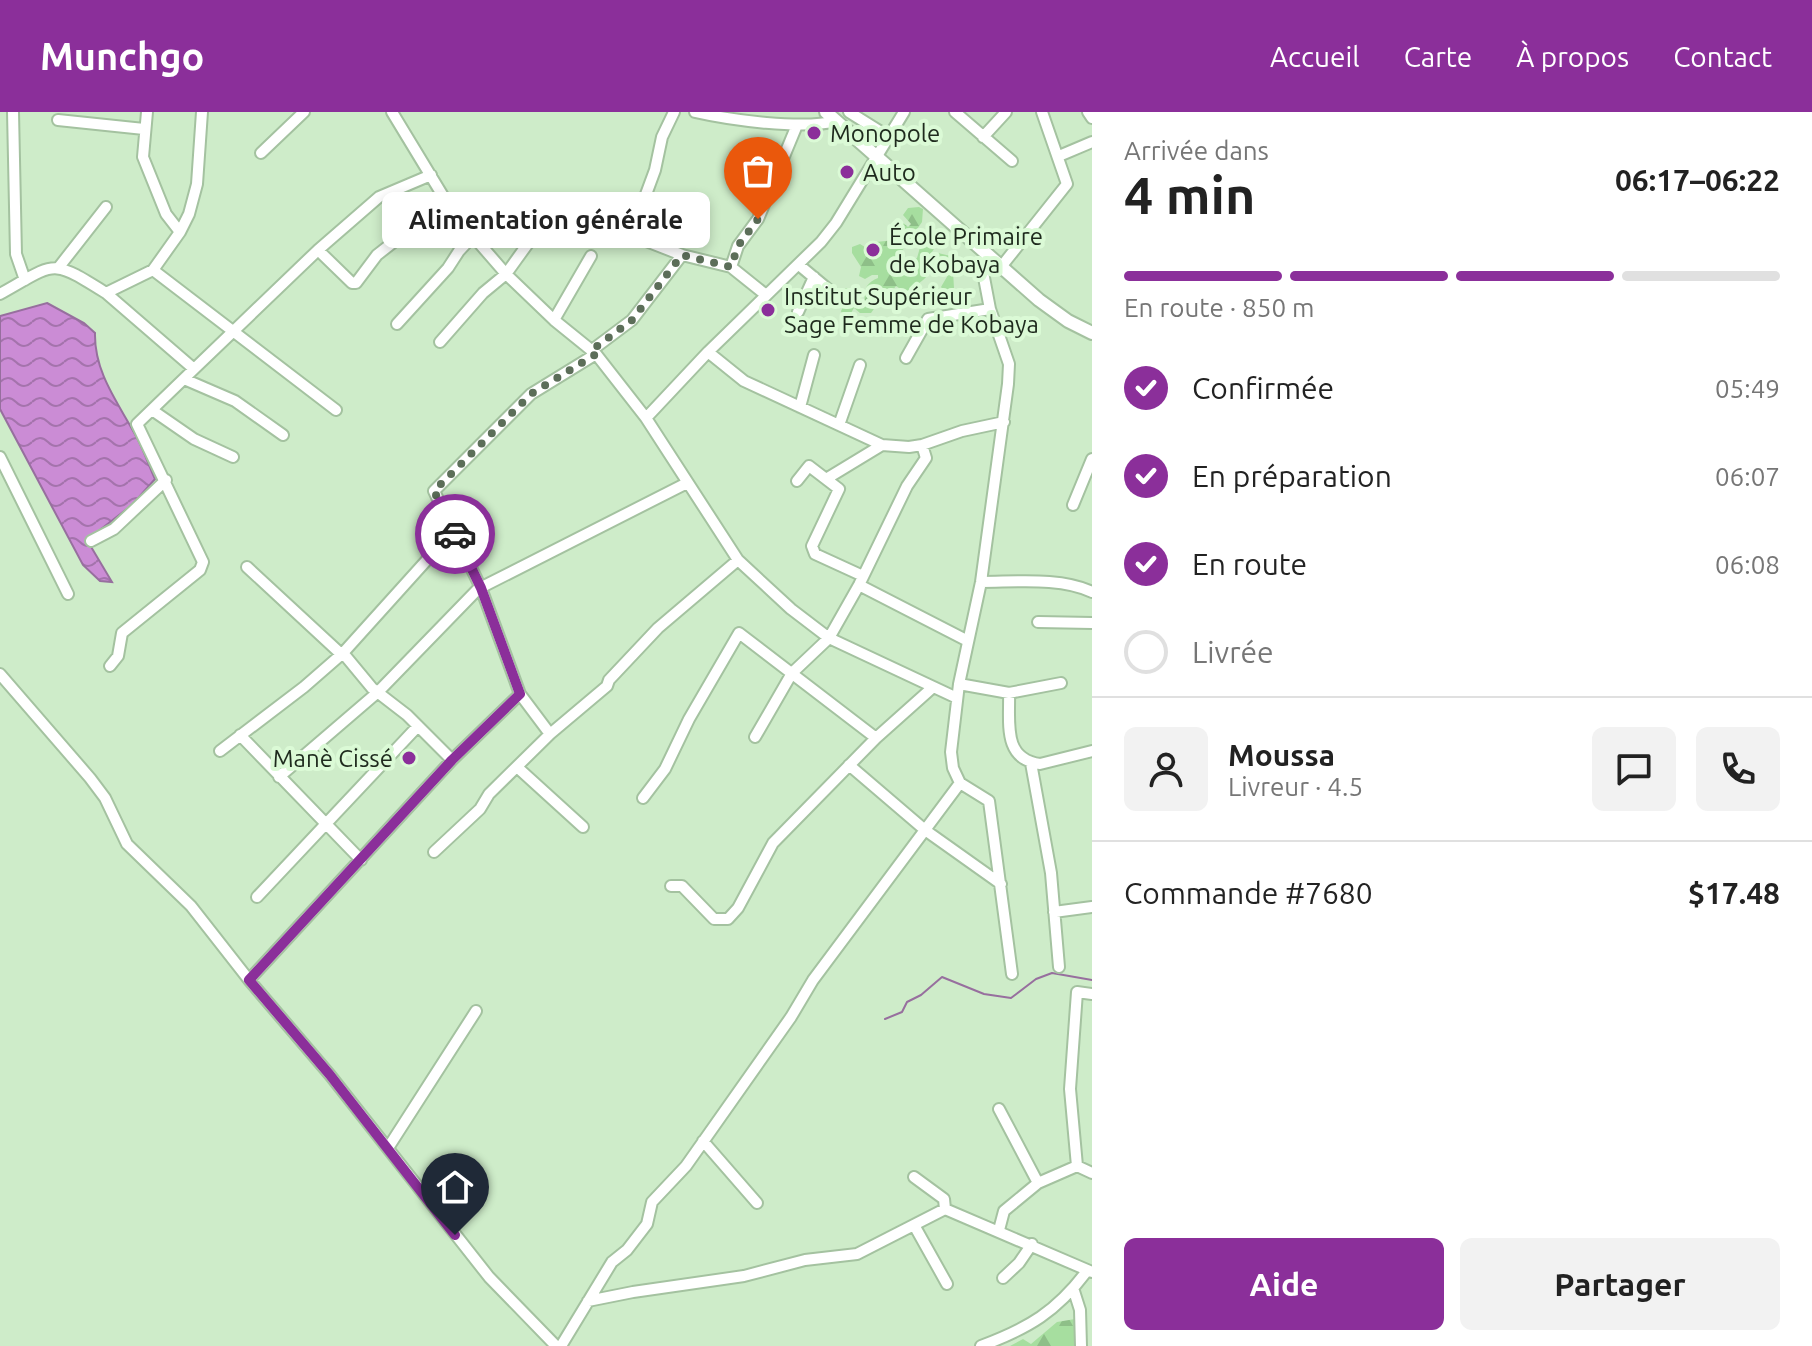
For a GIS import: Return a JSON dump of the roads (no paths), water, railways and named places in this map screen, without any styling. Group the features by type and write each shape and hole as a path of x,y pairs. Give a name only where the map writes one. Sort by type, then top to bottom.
{"main road":[{"path":"831,116 996,263 1068,321 1092,332"}],"street":[{"path":"13,112 16,254 25,280"},
{"path":"147,112 143,157 166,214 180,232"},
{"path":"106,293 153,270 180,232 189,214 197,184 202,112"},
{"path":"261,153 304,112"},
{"path":"392,112 446,201 473,236 506,274 554,320 594,352 646,418 738,560 791,609 829,638 957,698"},
{"path":"674,112 662,137 655,170 631,235 682,255 731,267 766,295"},
{"path":"695,112 797,125 820,125 831,116"},
{"path":"849,112 889,137"},
{"path":"646,418 708,352 799,265 836,223 904,112"},
{"path":"955,112 1012,161"},
{"path":"983,137 1006,112"},
{"path":"1012,974 989,801 960,783 953,768 951,752 959,684 981,582 1004,422 1009,364 990,309 982,267 996,263 1067,184 1042,112"},
{"path":"1088,112 1092,118"},
{"path":"58,120 144,129"},
{"path":"731,267 738,246 758,219 797,125"},
{"path":"1059,156 1092,142"},
{"path":"110,666 118,656 122,633 200,570 203,562 166,480 138,428 140,421 318,250 379,197 431,175"},
{"path":"318,250 352,283 356,283 377,255 446,201"},
{"path":"440,342 483,293 506,274 537,231 538,223 519,205"},
{"path":"59,267 106,207"},
{"path":"397,324 473,236"},
{"path":"550,734 520,694 481,588 434,491 531,394 594,352 632,320 682,255"},
{"path":"554,320 591,256"},
{"path":"799,265 841,300"},
{"path":"0,294 49,268 59,267 106,293 194,369"},
{"path":"153,270 336,410"},
{"path":"798,312 814,277"},
{"path":"906,358 928,319 990,309"},
{"path":"708,352 744,381 882,445 922,445 962,431 1004,422"},
{"path":"800,407 814,355"},
{"path":"839,425 860,365"},
{"path":"184,379 235,401 283,435"},
{"path":"152,410 194,439 233,457"},
{"path":"826,479 882,445"},
{"path":"755,737 792,673 829,638 861,581 907,486 926,458 922,445"},
{"path":"0,457 68,594"},
{"path":"1073,505 1092,459"},
{"path":"797,481 809,466 839,489 812,546 815,554 968,641"},
{"path":"91,541 114,529 166,480"},
{"path":"279,777 378,692 481,588 687,483"},
{"path":"220,751 342,654 453,531"},
{"path":"434,852 480,809 489,794 550,734 607,686 609,680 658,628 738,560"},
{"path":"247,567 452,760"},
{"path":"981,582 1043,583 1092,592"},
{"path":"1038,622 1092,623"},
{"path":"643,798 665,769 689,719 739,633 876,738"},
{"path":"0,674 105,798 127,844 191,906 489,1277 559,1346 612,1262 627,1250 647,1224 652,1202 686,1166 791,1017 813,980 960,783"},
{"path":"959,684 1009,693 1061,683"},
{"path":"671,886 682,886 714,919 728,919 738,908 773,843 876,738 932,688"},
{"path":"1009,693 1010,742 1016,754 1031,763 1040,764 1092,751"},
{"path":"249,980 452,760 520,694"},
{"path":"257,897 418,726"},
{"path":"240,735 361,860"},
{"path":"1031,763 1051,873 1059,967"},
{"path":"849,765 925,830 1001,884"},
{"path":"517,767 583,827"},
{"path":"1054,912 1092,907"},
{"path":"1077,1166 1070,1089 1077,992 1092,994"},
{"path":"388,1148 476,1011"},
{"path":"999,1109 1038,1183"},
{"path":"703,1141 757,1203"},
{"path":"999,1230 1004,1211 1038,1183 1077,1166 1092,1173"},
{"path":"914,1177 944,1199 945,1209"},
{"path":"588,1301 744,1276 805,1260 857,1254 945,1209 1089,1271 1061,1303 1017,1333 981,1346"},
{"path":"914,1225 947,1284"},
{"path":"1003,1278 1019,1263 1032,1244"},
{"path":"1073,1288 1080,1310 1081,1346"}],"water":[{"path":"47,303 84,323 95,333 103,375 140,443 155,479 132,505 87,540 112,582 100,581 83,565 0,409 0,316"}],"waterway":[{"path":"885,1019 902,1012 907,1002 921,995 942,977 984,994 1011,998 1036,979 1052,973 1092,980"}],"place":[{"name":"Monopole","path":"814,133"},
{"name":"Auto","path":"847,172"},
{"name":"Alimentation générale","path":"758,219"},
{"name":"École Primaire de Kobaya","path":"873,250"},
{"name":"Institut Supérieur Sage Femme de Kobaya","path":"768,310"},
{"name":"Manè Cissé","path":"409,758"}]}
